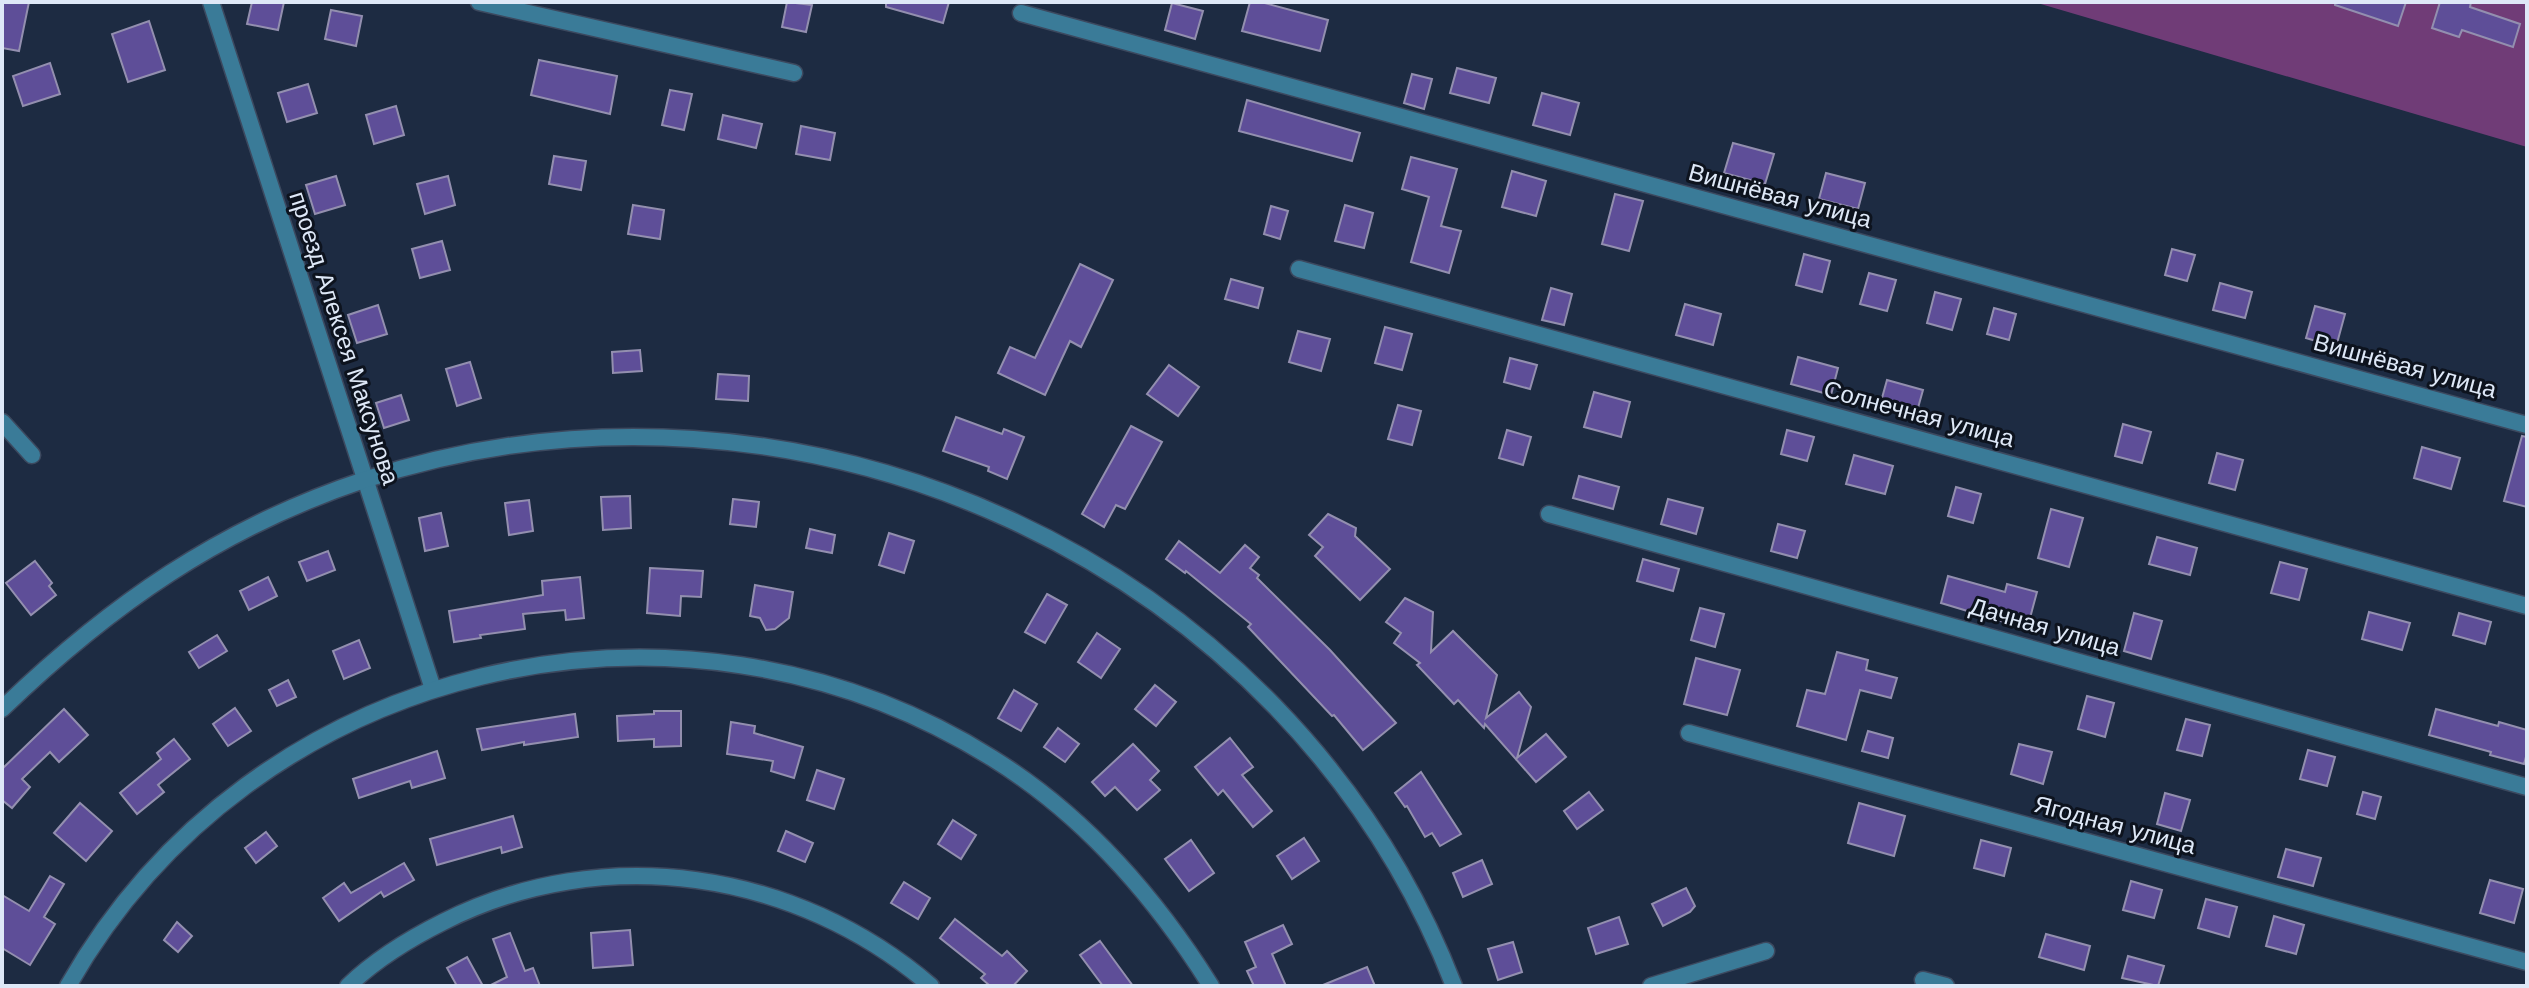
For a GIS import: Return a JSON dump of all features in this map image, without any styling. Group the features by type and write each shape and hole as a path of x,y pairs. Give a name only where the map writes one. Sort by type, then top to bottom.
{"street":[{"name":"проезд Алексея Максунова","path":"211,2 433,689"},
{"path":"479,2 794,73"},
{"name":"Вишнёвая улица","path":"1021,13 2527,425"},
{"name":"Солнечная улица","path":"1299,269 2527,606"},
{"path":"2,422 32,455"},
{"path":"2,709 65,649 151,585 206,550 283,511 364,480 447,458 532,443 618,436 705,439 790,449 875,468 957,495 1035,530 1111,573 1181,622 1247,678 1306,741 1359,809 1405,882 1444,959 1454,986"},
{"name":"Дачная улица","path":"1549,514 2527,787"},
{"path":"68,986 119,909 162,860 209,815 260,776 314,741 372,712 433,689 495,672 559,661 624,656 675,657 753,666 816,680 877,700 936,726 993,758 1095,837 1139,884 1179,935 1211,986"},
{"name":"Ягодная улица","path":"1689,733 2527,962"},
{"path":"348,986 398,948 461,913 543,886 586,878 629,875 672,876 715,882 757,891 798,905 837,922 875,944 931,986"},
{"path":"1651,986 1766,951"},
{"path":"1923,980 1946,986"}],"shaded area":[{"path":"2034,2 2527,2 2527,147"}],"building":[{"path":"2,2 29,2 19,51 2,48"},
{"path":"252,2 284,2 278,30 247,24"},
{"path":"787,2 812,5 806,32 782,27"},
{"path":"886,2 949,2 943,23 886,7"},
{"path":"1250,2 1261,2 1328,20 1320,51 1242,31"},
{"path":"2335,2 2406,2 2398,26 2335,5"},
{"path":"2440,2 2471,2 2470,7 2520,24 2513,47 2462,30 2459,37 2432,28"},
{"path":"1172,3 1203,11 1195,39 1165,30"},
{"path":"331,10 362,16 356,46 325,39"},
{"path":"149,21 165,70 128,82 112,34"},
{"path":"539,60 617,76 610,114 531,95"},
{"path":"50,63 60,94 23,106 13,76"},
{"path":"1457,68 1496,78 1489,103 1450,93"},
{"path":"1412,74 1432,79 1424,109 1404,103"},
{"path":"308,84 317,113 287,122 278,93"},
{"path":"670,90 692,94 684,130 662,125"},
{"path":"1542,93 1579,103 1570,135 1533,125"},
{"path":"1247,100 1360,133 1352,161 1239,131"},
{"path":"396,106 404,135 374,144 366,115"},
{"path":"723,115 762,124 756,148 718,139"},
{"path":"801,126 835,133 830,160 796,154"},
{"path":"1733,143 1774,154 1765,184 1724,173"},
{"path":"554,156 586,161 581,190 549,184"},
{"path":"1411,157 1457,169 1441,226 1461,231 1449,273 1411,262 1429,197 1402,189"},
{"path":"1512,171 1546,181 1536,216 1502,207"},
{"path":"1826,173 1865,183 1858,209 1819,199"},
{"path":"336,176 345,205 315,214 306,185"},
{"path":"448,176 455,205 425,214 417,184"},
{"path":"1615,194 1643,201 1629,251 1602,244"},
{"path":"633,205 664,210 660,239 628,234"},
{"path":"1345,205 1373,213 1364,248 1335,241"},
{"path":"1271,206 1288,211 1280,239 1264,234"},
{"path":"442,241 450,270 420,278 412,249"},
{"path":"2172,249 2195,255 2187,281 2165,275"},
{"path":"1804,254 1830,261 1822,292 1796,285"},
{"path":"1080,264 1113,280 1081,347 1070,341 1045,395 998,373 1010,347 1035,358"},
{"path":"1869,273 1896,280 1887,311 1860,304"},
{"path":"1231,279 1263,288 1258,308 1225,299"},
{"path":"2220,283 2252,292 2245,318 2213,310"},
{"path":"1551,288 1572,294 1564,325 1542,320"},
{"path":"1935,292 1961,299 1952,330 1927,323"},
{"path":"1685,304 1721,314 1713,345 1676,335"},
{"path":"378,305 387,334 357,343 348,315"},
{"path":"2315,306 2345,314 2336,347 2306,338"},
{"path":"1994,308 2016,314 2009,340 1987,334"},
{"path":"1385,327 1412,334 1402,370 1375,363"},
{"path":"1298,331 1330,339 1321,371 1289,362"},
{"path":"640,350 642,371 613,373 612,352"},
{"path":"1798,357 1838,368 1831,395 1791,384"},
{"path":"1510,358 1537,365 1530,389 1504,382"},
{"path":"470,362 481,398 457,406 446,369"},
{"path":"1169,365 1199,387 1178,416 1147,394"},
{"path":"718,374 749,376 748,401 716,399"},
{"path":"1887,380 1923,390 1916,415 1880,405"},
{"path":"1594,392 1630,402 1621,437 1584,427"},
{"path":"401,395 409,420 384,428 376,403"},
{"path":"1398,405 1421,411 1412,445 1388,439"},
{"path":"956,417 1002,434 1004,429 1024,437 1007,479 988,471 989,467 943,451"},
{"path":"2123,424 2151,432 2142,463 2115,456"},
{"path":"1131,426 1162,442 1125,509 1116,505 1104,527 1082,514"},
{"path":"1507,430 1531,437 1523,465 1499,458"},
{"path":"1787,430 1814,437 1807,461 1781,454"},
{"path":"2522,436 2527,437 2527,507 2504,501"},
{"path":"2422,447 2460,458 2451,489 2414,478"},
{"path":"2217,453 2243,460 2235,490 2209,483"},
{"path":"1854,455 1893,466 1885,494 1846,484"},
{"path":"1579,476 1619,487 1613,509 1573,498"},
{"path":"1956,487 1981,494 1973,523 1948,516"},
{"path":"630,496 631,528 603,530 601,497"},
{"path":"733,499 759,502 756,527 730,524"},
{"path":"1668,499 1703,508 1696,534 1661,524"},
{"path":"529,500 533,531 509,535 505,503"},
{"path":"2051,509 2083,518 2069,567 2038,558"},
{"path":"441,513 448,546 425,551 419,518"},
{"path":"1328,514 1356,528 1355,536 1390,569 1360,600 1315,556 1323,547 1309,535"},
{"path":"1778,524 1805,531 1797,558 1771,551"},
{"path":"810,529 835,535 832,553 806,548"},
{"path":"889,533 914,541 904,573 879,565"},
{"path":"2157,537 2197,548 2190,575 2149,564"},
{"path":"1179,541 1220,573 1245,545 1259,557 1250,568 1259,575 1257,578 1330,650 1396,723 1363,750 1334,715 1248,627 1251,624 1186,571 1166,559"},
{"path":"328,551 335,570 307,581 299,562"},
{"path":"1643,559 1679,569 1673,591 1637,581"},
{"path":"35,561 52,583 49,586 56,595 31,615 6,583"},
{"path":"2280,562 2307,569 2299,600 2271,593"},
{"path":"650,568 703,571 701,597 681,596 680,616 647,613"},
{"path":"1948,576 2005,592 2007,584 2037,592 2027,629 1941,603"},
{"path":"268,577 277,596 249,610 240,591"},
{"path":"580,577 584,618 566,620 565,610 523,614 525,629 454,642 449,611 543,595 542,581"},
{"path":"755,585 793,592 789,618 775,629 766,630 760,618 750,616"},
{"path":"1047,594 1067,605 1045,643 1025,632"},
{"path":"1405,598 1433,612 1431,652 1453,631 1497,675 1486,718 1519,692 1531,707 1517,758 1546,734 1566,757 1536,782 1485,724 1484,728 1458,700 1454,704 1417,665 1420,663 1394,643 1401,633 1386,622"},
{"path":"1700,608 1724,614 1715,647 1691,640"},
{"path":"2369,612 2410,623 2402,650 2362,639"},
{"path":"2134,613 2162,621 2151,659 2124,651"},
{"path":"2459,613 2491,622 2485,644 2453,635"},
{"path":"1097,633 1120,649 1101,678 1078,662"},
{"path":"217,635 227,651 199,668 189,652"},
{"path":"359,640 370,668 344,679 333,651"},
{"path":"1837,652 1868,660 1866,670 1897,678 1891,698 1860,690 1846,740 1797,726 1807,690 1825,694"},
{"path":"1696,658 1740,670 1727,715 1684,704"},
{"path":"288,680 296,697 277,706 269,690"},
{"path":"1155,685 1176,702 1156,726 1135,709"},
{"path":"1014,690 1037,704 1021,731 998,718"},
{"path":"2087,696 2114,703 2105,737 2078,729"},
{"path":"235,708 251,731 228,746 213,724"},
{"path":"64,709 88,735 59,762 50,752 22,779 30,787 12,808 2,800 2,769"},
{"path":"2436,709 2498,726 2499,722 2527,730 2524,764 2429,735"},
{"path":"654,711 681,711 681,746 654,747 654,739 618,741 617,716 654,714"},
{"path":"575,714 578,737 482,750 477,729"},
{"path":"2186,719 2210,725 2202,756 2177,750"},
{"path":"731,722 755,726 754,733 803,747 794,778 771,771 773,761 727,754"},
{"path":"1058,728 1079,744 1065,762 1044,747"},
{"path":"1868,731 1893,738 1888,758 1862,751"},
{"path":"1230,738 1253,767 1242,775 1272,811 1253,827 1223,790 1218,795 1195,767"},
{"path":"174,739 190,759 158,785 164,792 137,814 120,793 161,759 157,753"},
{"path":"1133,744 1159,771 1150,780 1160,790 1137,810 1115,787 1105,796 1092,782"},
{"path":"2019,744 2052,752 2043,784 2011,774"},
{"path":"2308,750 2335,757 2327,786 2300,779"},
{"path":"437,751 445,778 412,788 410,781 359,798 353,779"},
{"path":"817,770 844,779 834,809 807,800"},
{"path":"1421,772 1461,834 1440,846 1432,833 1425,837 1407,806 1395,793"},
{"path":"1589,792 1603,810 1577,829 1564,811"},
{"path":"2363,792 2381,797 2375,819 2357,814"},
{"path":"2165,793 2190,800 2181,831 2157,824"},
{"path":"80,803 112,831 86,861 54,833"},
{"path":"1859,803 1905,816 1894,856 1848,843"},
{"path":"513,816 522,847 502,853 501,847 437,865 430,839"},
{"path":"953,820 976,835 961,859 938,844"},
{"path":"786,831 813,843 805,862 778,851"},
{"path":"266,832 277,846 256,863 245,848"},
{"path":"1304,838 1319,861 1292,879 1277,856"},
{"path":"1191,840 1214,873 1189,891 1165,859"},
{"path":"1981,840 2011,848 2004,876 1974,868"},
{"path":"2286,849 2321,858 2313,886 2278,877"},
{"path":"1482,860 1492,884 1463,897 1453,873"},
{"path":"404,863 414,880 384,897 381,892 339,921 323,898 344,883 351,893"},
{"path":"50,876 64,884 44,917 55,924 30,965 2,948 2,895 29,911"},
{"path":"2490,880 2523,889 2514,923 2480,913"},
{"path":"2131,881 2162,890 2154,918 2123,910"},
{"path":"904,882 930,898 918,919 891,903"},
{"path":"1686,888 1695,906 1690,912 1663,926 1652,904"},
{"path":"2206,899 2237,907 2229,937 2198,928"},
{"path":"2274,916 2304,925 2296,954 2266,946"},
{"path":"1619,917 1628,944 1596,954 1588,928"},
{"path":"955,919 1002,956 1007,951 1027,971 1013,986 990,986 981,978 985,974 940,938"},
{"path":"177,922 192,936 178,952 164,940"},
{"path":"1283,925 1292,944 1272,954 1286,986 1254,986 1247,971 1256,967 1245,942"},
{"path":"630,930 633,965 593,968 591,933"},
{"path":"510,933 525,971 533,968 540,986 489,986 507,977 493,939"},
{"path":"2046,934 2090,946 2084,970 2039,957"},
{"path":"1100,941 1133,986 1103,986 1080,955"},
{"path":"1513,942 1522,972 1498,980 1488,949"},
{"path":"2128,956 2164,966 2158,986 2122,978"},
{"path":"467,957 483,986 457,986 447,968"},
{"path":"1367,967 1375,986 1323,986 1323,985"}]}
